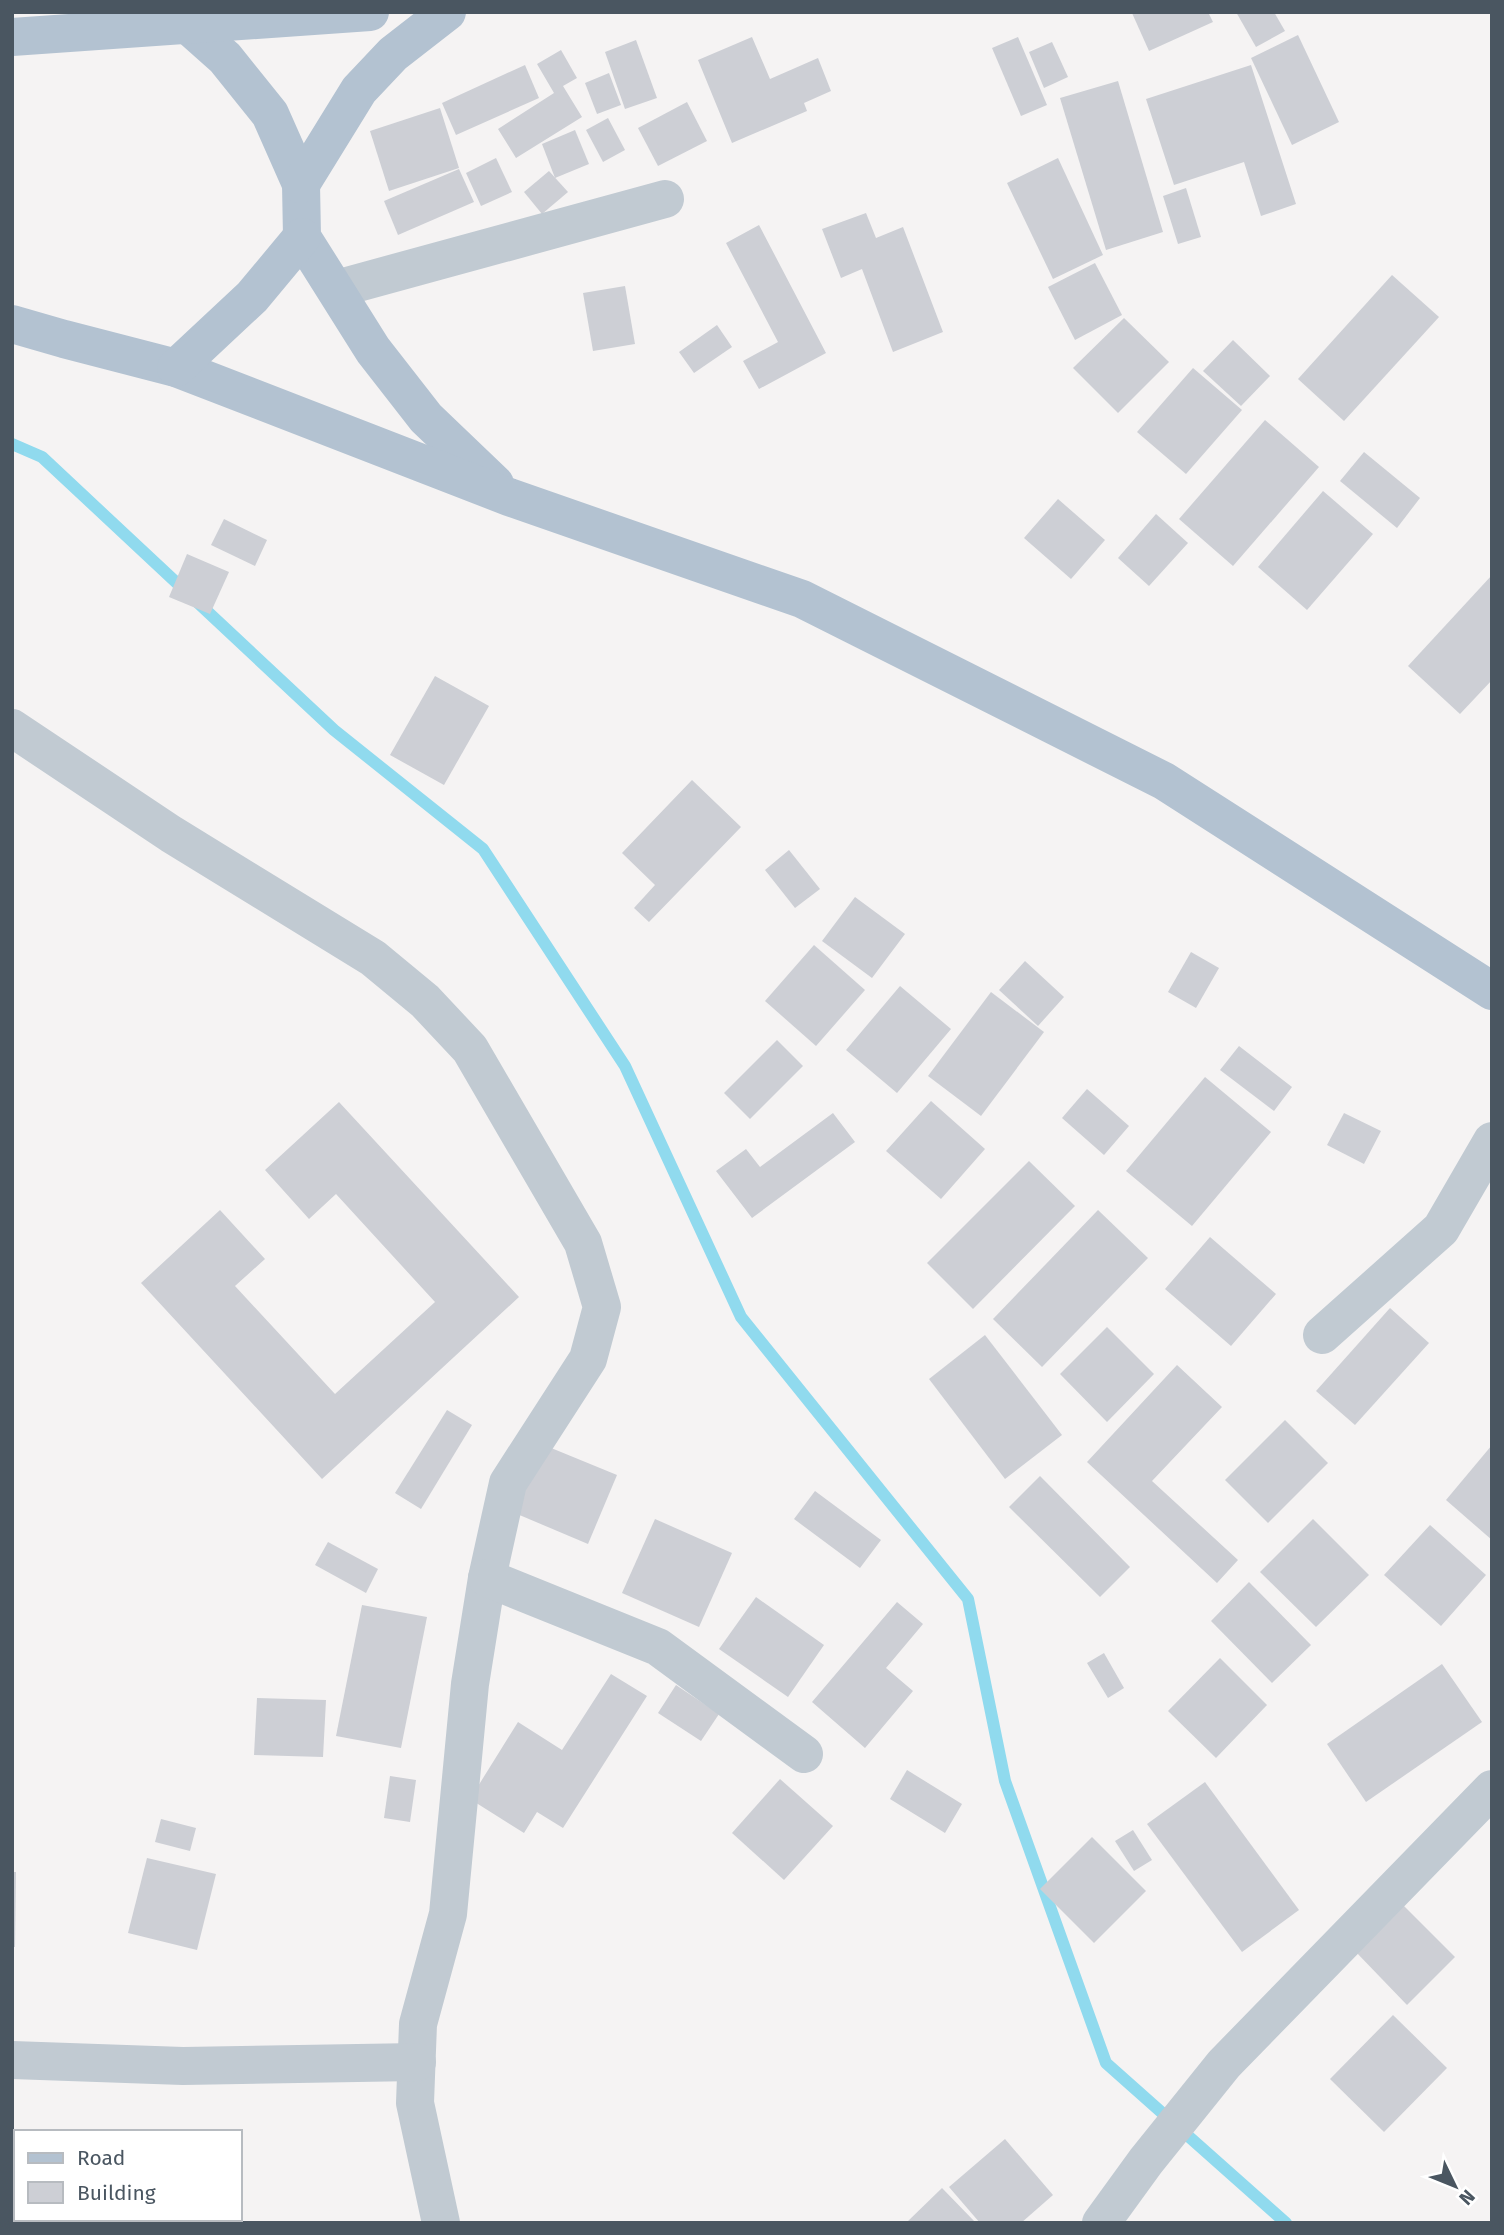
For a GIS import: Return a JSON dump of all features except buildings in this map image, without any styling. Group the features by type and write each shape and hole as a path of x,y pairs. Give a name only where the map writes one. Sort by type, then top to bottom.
{"main road":[{"path":"12,37 189,26 283,15 370,12"},
{"path":"301,184 359,90 393,54 447,12"},
{"path":"189,26 225,58 270,114 301,184 302,237 373,350 426,418 509,497"},
{"path":"176,368 252,297 302,237"},
{"path":"12,324 176,368 509,497 802,599 1164,781 1492,991"}],"street":[{"path":"336,289 665,198"},
{"path":"12,727 171,834 373,958 425,1001 470,1049 583,1243 602,1307 588,1359 508,1483 487,1578 470,1684 448,1914 418,2024 415,2103 441,2223"},
{"path":"1322,1335 1441,1229 1492,1141"},
{"path":"487,1578 658,1647 804,1754"},
{"path":"1101,2223 1146,2161 1224,2064 1492,1789"},
{"path":"12,2060 183,2066 417,2062"}],"waterway":[{"path":"12,444 42,457 334,730 483,849 625,1066 741,1317 968,1599 1005,1781 1106,2063 1286,2223"}]}
